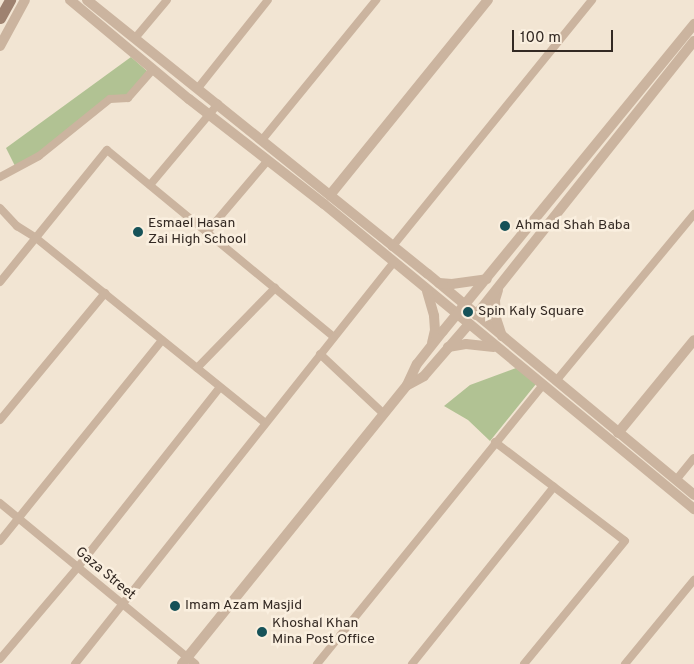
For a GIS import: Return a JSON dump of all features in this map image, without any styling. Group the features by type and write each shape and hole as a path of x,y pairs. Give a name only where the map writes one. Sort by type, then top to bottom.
{"main road":[{"path":"0,18 10,0"}],"street":[{"path":"0,46 25,0"},
{"path":"70,0 426,288 542,385 690,496"},
{"path":"87,0 136,37 438,283 676,480 690,496 694,509"},
{"path":"136,37 167,0"},
{"path":"198,88 268,0"},
{"path":"262,140 376,0"},
{"path":"330,195 488,0"},
{"path":"392,247 592,0"},
{"path":"188,662 407,385 417,364 432,345 694,25"},
{"path":"407,385 424,376 469,324 694,41"},
{"path":"0,177 39,156 110,99 128,98 153,69"},
{"path":"150,185 218,104"},
{"path":"233,132 240,122"},
{"path":"0,282 107,150 334,337"},
{"path":"207,232 268,160"},
{"path":"0,208 17,226 36,238 264,423"},
{"path":"556,381 694,214"},
{"path":"75,664 123,606 264,423 394,262"},
{"path":"438,283 452,284 487,279"},
{"path":"499,286 495,300 496,318 502,336"},
{"path":"197,368 274,288"},
{"path":"426,288 436,330 432,345"},
{"path":"0,420 105,294"},
{"path":"0,541 162,340"},
{"path":"618,433 694,340"},
{"path":"448,347 484,344 498,348"},
{"path":"320,354 384,414"},
{"path":"317,664 542,385"},
{"path":"0,659 78,567 220,387"},
{"path":"495,442 625,540 524,664"},
{"path":"676,480 694,458"},
{"path":"412,664 554,487"},
{"name":"Gaza Street","path":"0,503 78,567 188,662"},
{"path":"625,664 694,580"},
{"path":"686,590 694,596"}],"green space":[{"path":"131,57 147,71 127,95 112,96 39,154 15,166 6,148"},
{"path":"516,368 536,384 490,441 468,420 444,406 470,385"}],"place":[{"name":"Ahmad Shah Baba","path":"505,226"},
{"name":"Esmael Hasan Zai High School","path":"138,232"},
{"name":"Spin Kaly Square","path":"468,312"},
{"name":"Imam Azam Masjid","path":"175,606"},
{"name":"Khoshal Khan Mina Post Office","path":"262,632"}]}
